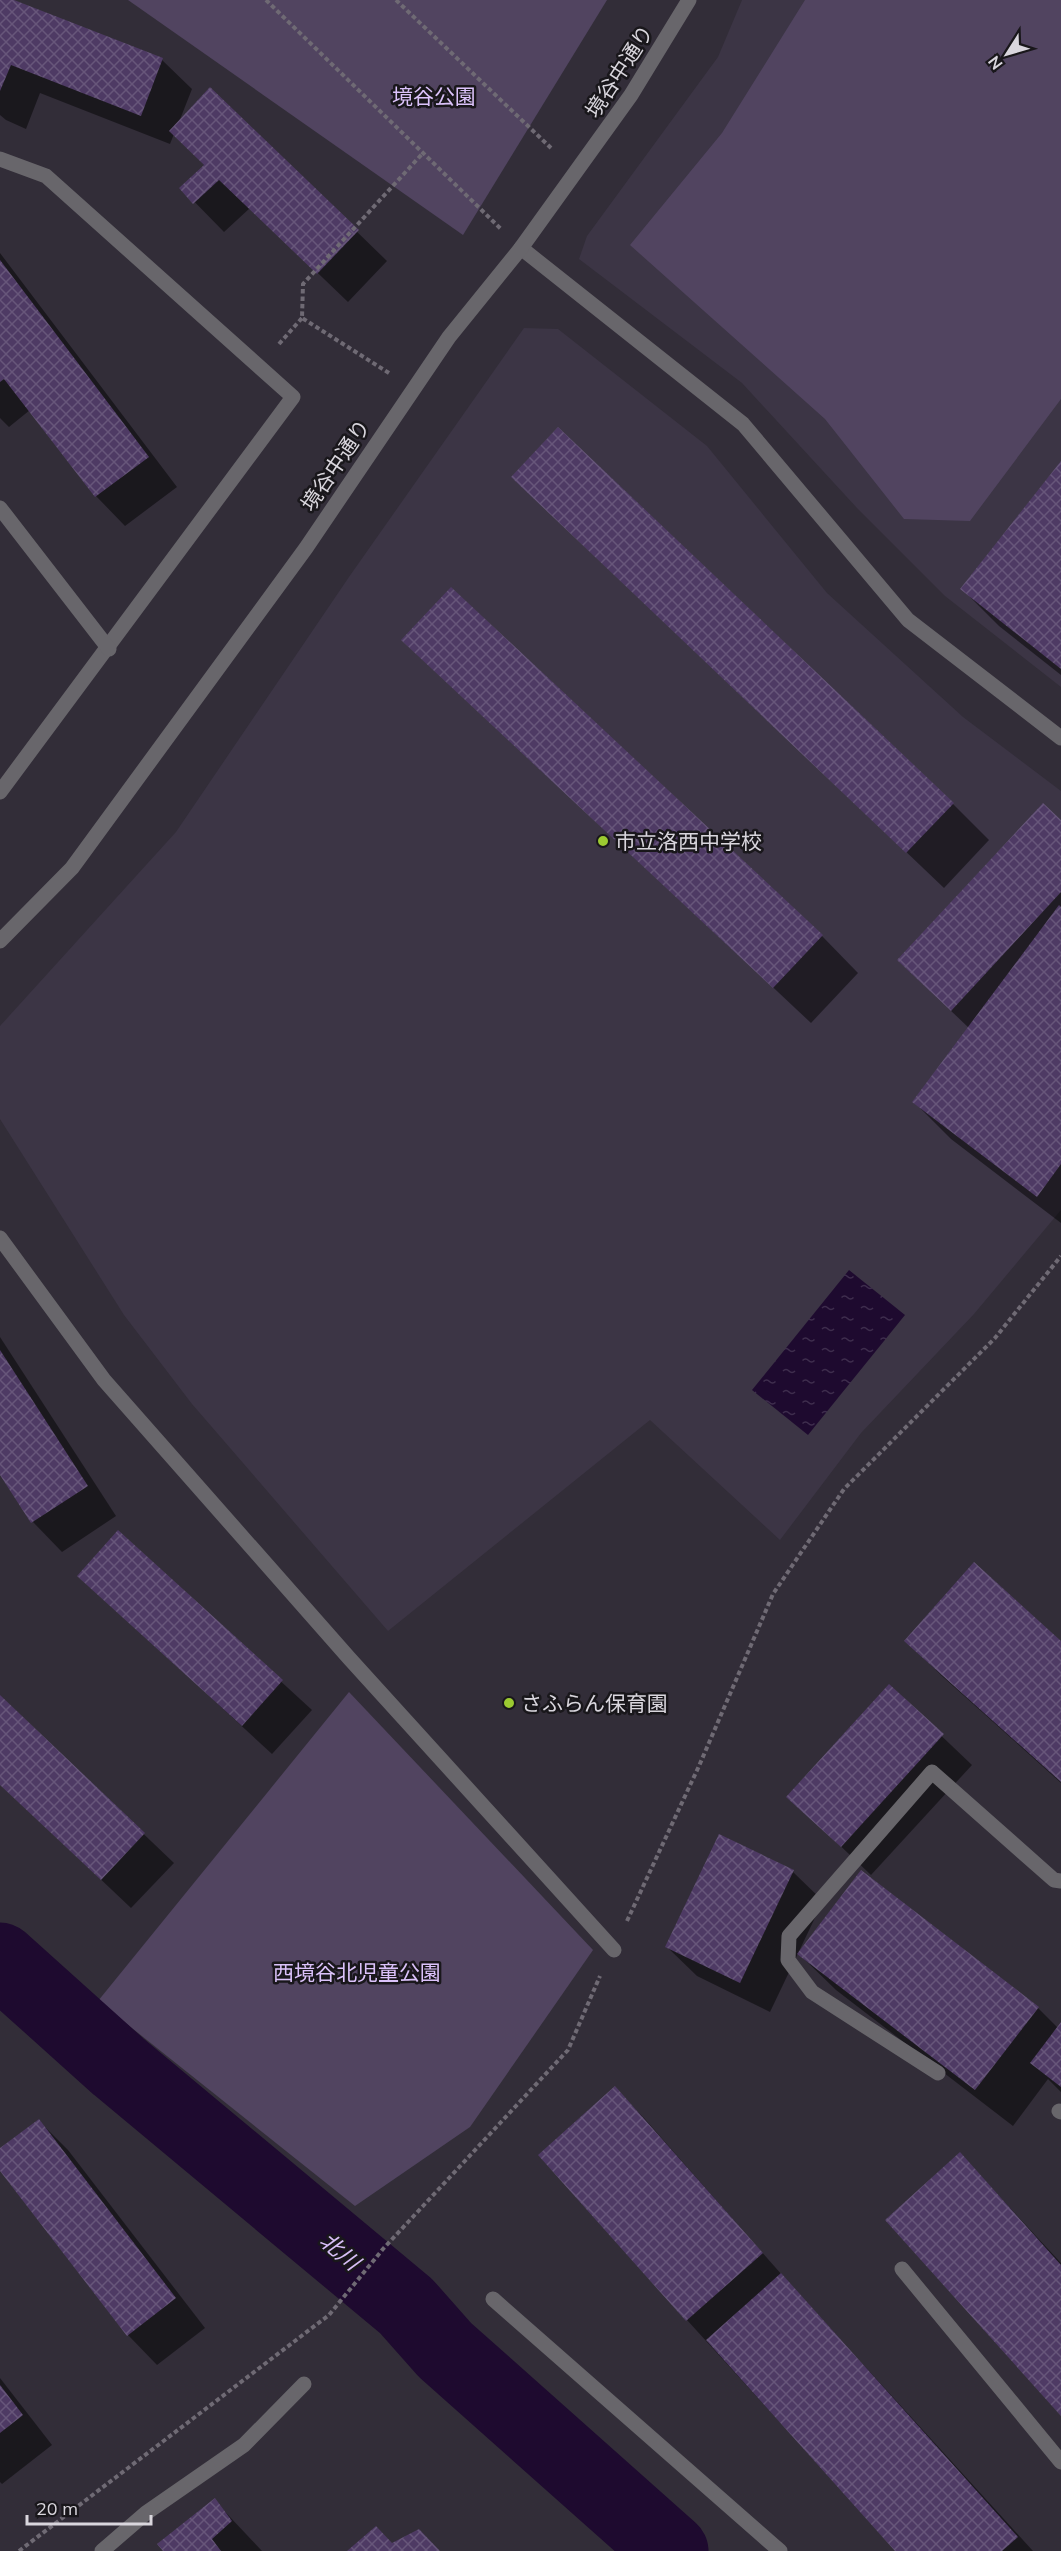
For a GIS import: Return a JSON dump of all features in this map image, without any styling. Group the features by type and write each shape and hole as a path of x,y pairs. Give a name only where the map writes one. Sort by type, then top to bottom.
{"street":[{"name":"境谷中通り","path":"0,941 72,868 306,548 418,379 521,248 631,95 689,0"},
{"path":"0,159 46,176 293,397 109,649 0,792"},
{"path":"521,248 743,424 908,620 1061,738"},
{"path":"0,508 109,649"},
{"path":"0,1238 104,1380 349,1658 614,1950"},
{"path":"938,2073 812,1992 788,1960 789,1936 932,1772 1054,1880 1061,1881"},
{"path":"903,2269 1061,2462"},
{"path":"493,2299 780,2551"},
{"path":"102,2551 146,2513 244,2445 304,2384"}],"path":[{"path":"266,0 521,248"},
{"path":"396,0 552,148"},
{"path":"259,366 302,318 303,284 423,153"},
{"path":"302,318 388,373 418,379"},
{"path":"19,2551 329,2315 383,2249 568,2050 595,1985 614,1950 699,1766 773,1594 844,1489 995,1338 1061,1256"}],"shaded area":[{"path":"742,0 1061,0 1061,687 945,596 857,508 742,383 579,259 587,236 718,57"},
{"path":"524,328 558,329 707,446 827,593 963,717 1061,791 1061,1210 974,1314 861,1433 780,1540 650,1420 388,1631 192,1404 124,1315 0,1119 0,1026 176,832 349,577"}],"green space":[{"name":"境谷公園","path":"128,0 607,0 463,235"},
{"path":"805,0 1061,0 1061,399 970,521 904,519 825,419 630,245 722,133"},
{"name":"西境谷北児童公園","path":"349,1692 593,1950 470,2127 355,2206 98,2001"}],"water":[{"path":"849,1270 905,1315 808,1435 752,1390"}],"building":[{"path":"0,0 14,0 163,58 141,116 11,65 0,91"},
{"path":"210,87 359,230 317,274 219,180 193,204 179,188 204,165 169,131"},
{"path":"0,260 149,457 95,497 4,379 0,382"},
{"path":"558,427 954,803 906,853 511,477"},
{"path":"1061,461 1061,669 960,589"},
{"path":"451,587 823,935 773,988 401,640"},
{"path":"1043,803 1061,820 1061,892 951,1011 897,960"},
{"path":"1059,905 1061,907 1061,1164 1037,1197 912,1102"},
{"path":"0,1350 88,1486 31,1523 0,1475"},
{"path":"118,1530 283,1680 242,1726 77,1576"},
{"path":"974,1562 1061,1641 1061,1782 904,1641"},
{"path":"889,1684 944,1734 841,1847 786,1797"},
{"path":"0,1695 145,1833 101,1880 0,1785"},
{"path":"719,1834 794,1870 740,1983 665,1947"},
{"path":"861,1870 1039,2007 975,2090 797,1954"},
{"path":"1061,2022 1061,2087 1030,2063"},
{"path":"615,2086 763,2253 686,2321 538,2155"},
{"path":"39,2119 176,2298 127,2336 0,2171 0,2148"},
{"path":"960,2152 1061,2265 1061,2416 885,2220"},
{"path":"781,2273 1018,2537 1002,2551 895,2551 706,2340"},
{"path":"0,2385 23,2415 0,2433"},
{"path":"215,2498 232,2521 212,2539 221,2551 163,2551 157,2544"},
{"path":"376,2526 392,2543 419,2529 440,2551 347,2551"}],"waterway":[{"name":"北川","path":"0,1960 118,2066 406,2306 445,2350 671,2551"}],"place":[{"name":"市立洛西中学校","path":"603,841"},
{"name":"さふらん保育園","path":"509,1703"}]}
